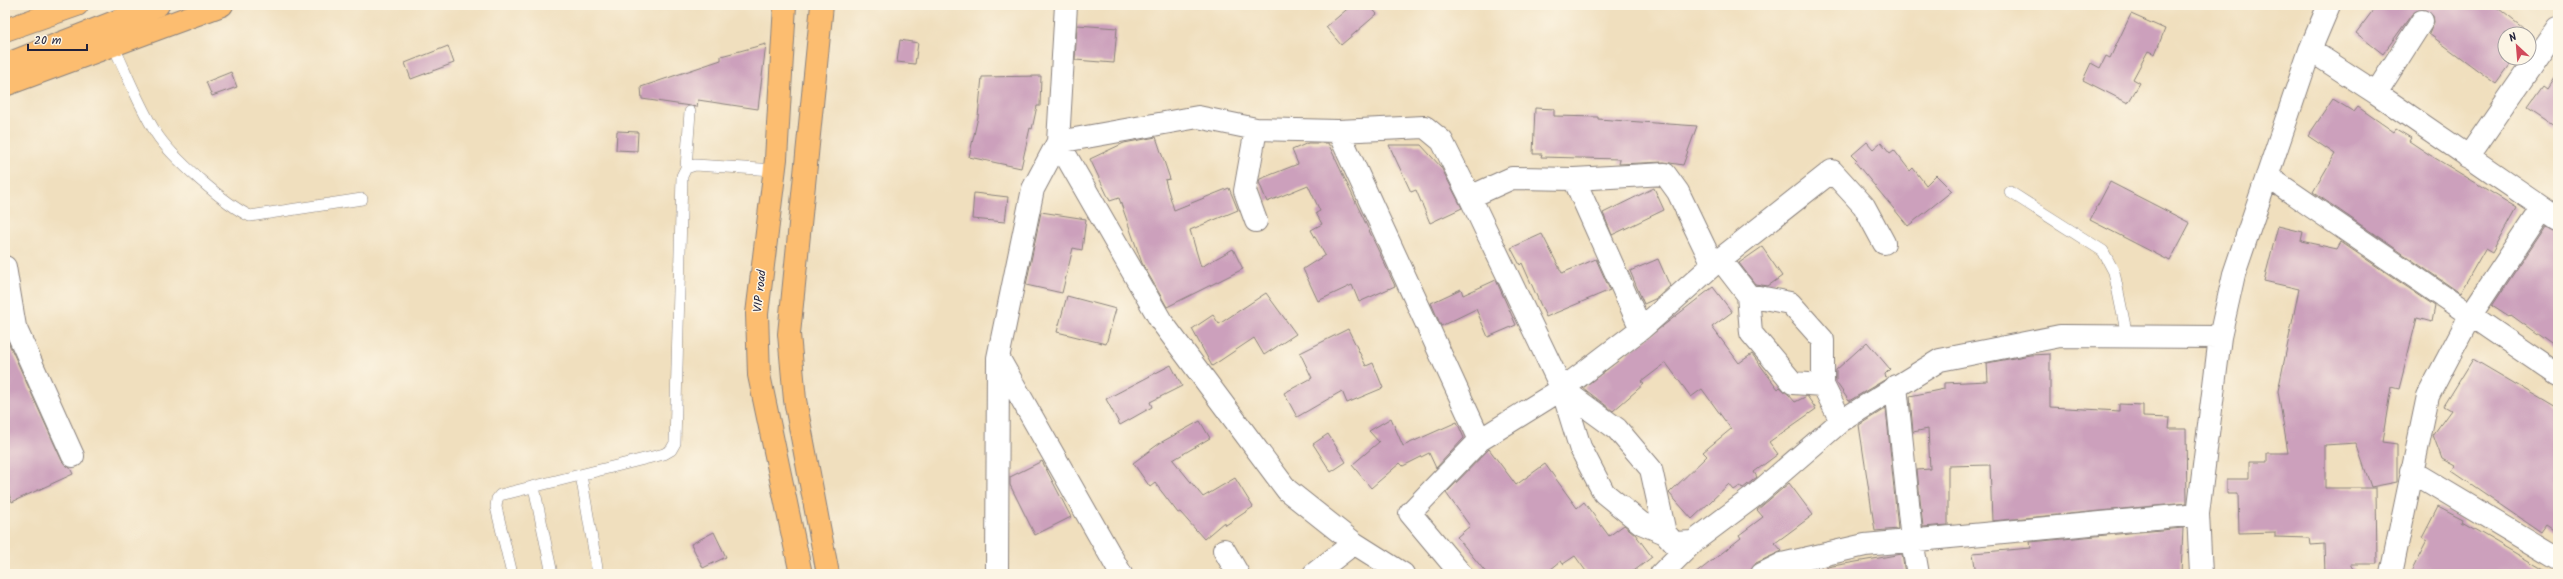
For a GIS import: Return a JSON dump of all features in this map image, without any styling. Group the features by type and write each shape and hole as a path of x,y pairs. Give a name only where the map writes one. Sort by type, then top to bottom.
{"main road":[{"path":"5,30 77,5"},
{"path":"5,65 158,5"},
{"path":"5,85 222,5"},
{"name":"VIP road","path":"785,5 775,170 757,314 759,375 801,574"},
{"path":"822,5 789,334 796,408 828,574"}],"street":[{"path":"997,574 998,358 1034,189 1058,142 1066,5"},
{"path":"2201,574 2198,514 2220,337 2234,274 2310,50 2329,5"},
{"path":"2376,92 2422,21"},
{"path":"2468,157 2558,27"},
{"path":"2310,50 2376,92 2550,213 2470,316 2428,396 2411,470 2391,574"},
{"path":"1058,142 1198,117 1256,129 1338,131 1425,127 1442,141 1470,197 1562,389 1580,447 1604,493 1641,523 1665,533 1674,543 1693,542"},
{"path":"1256,129 1245,191 1256,221"},
{"path":"1338,131 1480,440"},
{"path":"1058,142 1166,328 1287,490 1354,543 1403,574"},
{"path":"1461,574 1410,512 1480,440 1562,389 1641,329 1717,263 1832,171 1864,206 1884,243"},
{"path":"1470,197 1512,178 1574,179 1665,174 1678,192 1717,263 1748,295 1790,303 1823,340 1823,385 1841,421"},
{"path":"2267,176 2558,375"},
{"path":"1574,179 1641,329"},
{"path":"5,267 10,330 73,456"},
{"path":"1748,295 1751,333 1793,383 1823,385"},
{"path":"1661,574 1693,542 1753,497 1841,421 1940,360 2060,336 2220,337"},
{"path":"998,358 1121,574"},
{"path":"1896,386 1912,542 1918,574"},
{"path":"1562,389 1617,429 1652,469 1665,533"},
{"path":"2411,470 2558,559"},
{"path":"1762,574 1782,564 1864,545 1912,542 2198,514"},
{"path":"1314,574 1354,543"},
{"path":"1224,550 1238,574"}],"lane":[{"path":"113,45 156,134 189,168 237,210 250,216 362,199"},
{"path":"512,574 496,507 497,500 500,495 664,454 671,450 675,443 682,176 686,168 690,112"},
{"path":"686,168 695,166 775,170"},
{"path":"2010,192 2103,251 2114,272 2127,336"},
{"path":"581,475 598,574"},
{"path":"534,487 552,574"}],"building":[{"path":"1352,5 1369,5 1377,14 1341,45 1326,27"},
{"path":"2377,5 2494,5 2520,26 2497,26 2497,66 2509,66 2496,84 2429,34 2434,22 2433,16 2423,9 2412,14 2383,54 2356,33"},
{"path":"2131,14 2165,29 2155,54 2148,51 2133,79 2140,83 2128,103 2083,80 2091,63 2100,68 2106,56 2110,58"},
{"path":"1077,25 1117,28 1114,63 1075,60"},
{"path":"900,40 918,43 915,64 897,62"},
{"path":"766,44 758,109 698,100 697,107 642,99 641,87 721,60 721,56"},
{"path":"448,46 454,63 411,79 405,63"},
{"path":"231,72 237,87 212,96 206,82"},
{"path":"2558,72 2558,127 2528,107 2543,86 2547,89"},
{"path":"1041,76 1040,106 1037,106 1032,129 1030,128 1021,168 969,157 978,117 982,77"},
{"path":"2333,99 2354,112 2358,107 2394,132 2396,129 2411,138 2409,141 2430,155 2517,208 2492,253 2485,249 2460,293 2313,192 2335,154 2308,136"},
{"path":"1535,108 1554,109 1554,116 1598,117 1598,119 1697,126 1683,165 1664,162 1619,164 1620,159 1541,157 1542,154 1533,154"},
{"path":"617,131 638,132 637,151 616,150"},
{"path":"1156,137 1170,179 1165,180 1174,210 1229,188 1238,210 1190,230 1201,267 1233,249 1243,269 1167,307 1142,263 1119,198 1110,201 1090,159 1124,143"},
{"path":"1867,142 1873,149 1881,142 1890,153 1894,150 1910,171 1913,168 1926,185 1936,175 1952,191 1908,226 1855,162 1857,160 1852,155"},
{"path":"1308,143 1328,143 1395,286 1359,302 1352,285 1318,301 1303,269 1325,255 1311,230 1322,224 1316,213 1320,211 1308,185 1267,202 1259,182 1260,179 1298,164 1292,150"},
{"path":"1389,145 1421,145 1441,167 1462,208 1430,223 1416,190 1411,192"},
{"path":"2110,182 2190,223 2170,261 2090,220"},
{"path":"1654,188 1664,210 1612,235 1603,213"},
{"path":"974,193 1008,197 1005,222 972,219"},
{"path":"1041,212 1086,219 1082,250 1073,248 1062,293 1026,285"},
{"path":"2546,225 2558,230 2558,349 2511,315 2509,317 2492,306"},
{"path":"2278,226 2303,232 2301,241 2337,249 2341,242 2435,306 2432,322 2417,318 2399,389 2391,387 2382,442 2397,444 2397,482 2371,487 2356,443 2325,445 2325,488 2376,488 2377,564 2350,564 2356,574 2325,574 2324,544 2311,545 2310,538 2275,537 2275,532 2239,533 2238,494 2227,494 2227,479 2249,479 2249,462 2267,462 2267,453 2288,453 2278,391 2299,289 2264,281"},
{"path":"1542,234 1562,273 1596,259 1610,290 1546,317 1522,263 1520,265 1511,248"},
{"path":"1762,247 1782,276 1768,286 1755,284 1739,263"},
{"path":"1658,259 1670,286 1657,298 1644,304 1630,271"},
{"path":"1496,280 1516,325 1488,337 1476,309 1441,326 1431,303 1461,289 1463,295"},
{"path":"1713,287 1732,312 1712,327 1739,363 1752,354 1778,389 1780,387 1795,402 1807,396 1816,409 1769,442 1778,454 1754,472 1757,477 1742,489 1740,486 1734,490 1729,484 1692,519 1669,493 1707,456 1703,452 1731,429 1702,389 1691,397 1666,363 1641,382 1644,384 1613,411 1583,388"},
{"path":"1266,293 1296,334 1264,355 1254,338 1212,366 1192,329 1213,315 1219,324"},
{"path":"1067,296 1116,309 1106,344 1057,332"},
{"path":"1348,329 1366,366 1373,363 1383,388 1347,403 1342,391 1297,417 1284,393 1312,378 1300,353"},
{"path":"5,335 62,461 70,468 73,474 12,502 5,485"},
{"path":"1867,342 1890,369 1885,374 1886,379 1849,401 1836,382 1836,370"},
{"path":"2050,354 2050,407 2119,411 2119,404 2143,405 2143,417 2170,418 2169,429 2186,429 2187,503 1992,521 1990,465 1948,466 1948,525 1923,527 1917,470 1930,469 1928,429 1913,432 1910,396 1944,389 1944,383 1988,381 1987,363 2030,355"},
{"path":"2473,359 2558,409 2558,533 2546,525 2541,532 2452,471 2455,466 2442,459 2433,435 2451,410 2444,406"},
{"path":"1171,365 1182,386 1150,402 1152,407 1120,425 1106,399"},
{"path":"1886,408 1898,529 1875,531 1859,425"},
{"path":"1391,418 1403,446 1457,422 1464,438 1436,468 1429,453 1403,466 1400,463 1371,488 1352,465 1379,442 1369,431"},
{"path":"1200,421 1210,438 1173,460 1203,497 1235,478 1253,507 1226,525 1224,522 1204,539 1180,512 1178,513 1155,483 1150,487 1133,463 1160,443"},
{"path":"1328,434 1346,462 1331,472 1313,444"},
{"path":"1489,449 1516,485 1545,464 1577,508 1584,502 1609,536 1624,525 1635,534 1652,557 1630,574 1588,574 1575,556 1563,564 1561,561 1545,574 1487,574 1457,537 1470,526 1446,493"},
{"path":"1042,461 1071,517 1035,535 1010,485 1010,477"},
{"path":"1789,483 1813,515 1775,543 1782,551 1756,563 1750,574 1695,574 1741,538 1739,535 1763,517 1757,510"},
{"path":"2438,507 2463,520 2462,522 2551,574 2410,574 2427,541 2422,538"},
{"path":"2183,528 2181,574 1976,574 1973,553 2031,548 2030,542"},
{"path":"714,532 726,557 703,568 691,544"},
{"path":"1902,554 1905,574 1827,574 1827,567"}]}
